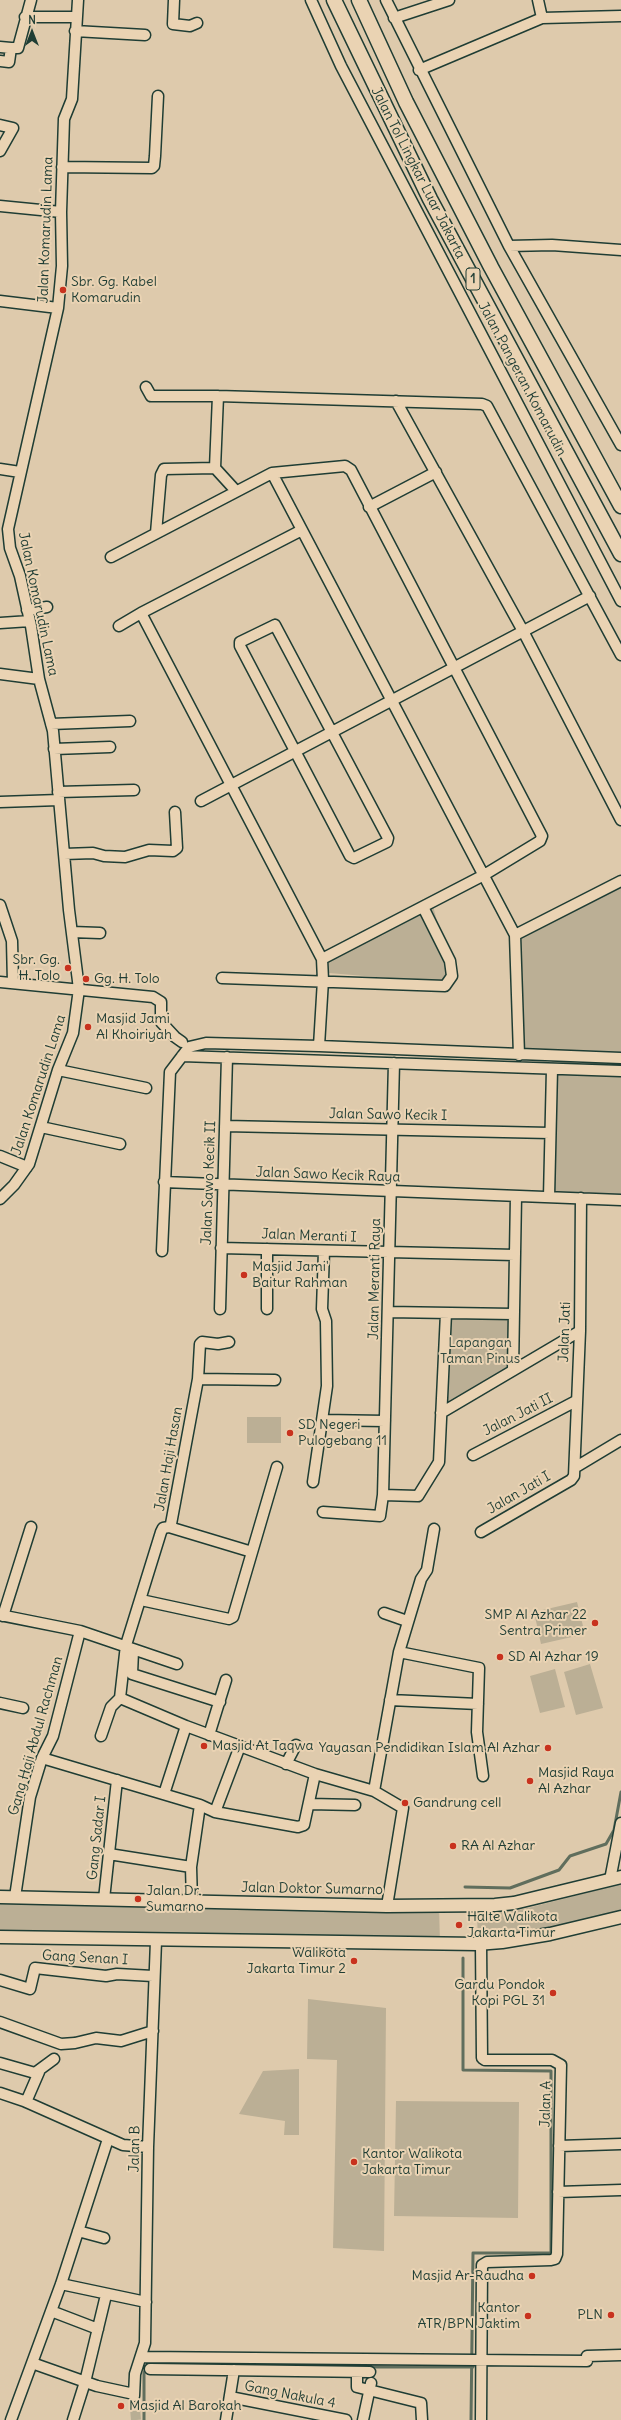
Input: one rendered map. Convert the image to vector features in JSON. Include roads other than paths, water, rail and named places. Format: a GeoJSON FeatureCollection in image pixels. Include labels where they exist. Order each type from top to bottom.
{"type":"FeatureCollection","features":[{"type":"Feature","properties":{"kind":"highway","name":"Jalan Tol Lingkar Luar Jakarta"},"geometry":{"type":"LineString","coordinates":[[334,0],[430,199],[621,554]]}},
{"type":"Feature","properties":{"kind":"highway","name":"Jalan Tol Lingkar Luar Jakarta"},"geometry":{"type":"LineString","coordinates":[[359,0],[406,102],[484,254],[621,506]]}},
{"type":"Feature","properties":{"kind":"main road","name":"Jalan Doktor Sumarno"},"geometry":{"type":"LineString","coordinates":[[0,1897],[387,1906],[496,1906],[616,1878]]}},
{"type":"Feature","properties":{"kind":"main road"},"geometry":{"type":"LineString","coordinates":[[0,1938],[481,1944],[550,1934],[621,1917]]}},
{"type":"Feature","properties":{"kind":"street"},"geometry":{"type":"LineString","coordinates":[[0,47],[18,48],[25,17],[31,0]]}},
{"type":"Feature","properties":{"kind":"street","name":"Jalan Komarudin Lama"},"geometry":{"type":"LineString","coordinates":[[0,1199],[27,1167],[58,1070],[75,1024],[79,989],[51,724],[39,679],[30,621],[20,576],[5,548],[8,524],[58,308],[62,266],[61,212],[64,119],[72,99],[78,0]]}},
{"type":"Feature","properties":{"kind":"street"},"geometry":{"type":"LineString","coordinates":[[174,0],[173,24],[190,26],[198,23]]}},
{"type":"Feature","properties":{"kind":"street","name":"Jalan Pangeran Komarudin"},"geometry":{"type":"LineString","coordinates":[[311,0],[341,66],[621,601]]}},
{"type":"Feature","properties":{"kind":"street"},"geometry":{"type":"LineString","coordinates":[[386,0],[419,70],[509,246],[621,445]]}},
{"type":"Feature","properties":{"kind":"street"},"geometry":{"type":"LineString","coordinates":[[394,18],[449,0]]}},
{"type":"Feature","properties":{"kind":"street"},"geometry":{"type":"LineString","coordinates":[[538,0],[542,18]]}},
{"type":"Feature","properties":{"kind":"street"},"geometry":{"type":"LineString","coordinates":[[419,70],[542,18],[621,16]]}},
{"type":"Feature","properties":{"kind":"street"},"geometry":{"type":"LineString","coordinates":[[25,17],[76,17]]}},
{"type":"Feature","properties":{"kind":"street"},"geometry":{"type":"LineString","coordinates":[[75,31],[145,35]]}},
{"type":"Feature","properties":{"kind":"street"},"geometry":{"type":"LineString","coordinates":[[0,61],[9,62],[11,48]]}},
{"type":"Feature","properties":{"kind":"street"},"geometry":{"type":"LineString","coordinates":[[62,167],[152,168],[154,166],[155,156],[158,96]]}},
{"type":"Feature","properties":{"kind":"street"},"geometry":{"type":"LineString","coordinates":[[0,125],[13,128],[0,152]]}},
{"type":"Feature","properties":{"kind":"street"},"geometry":{"type":"LineString","coordinates":[[0,206],[61,212]]}},
{"type":"Feature","properties":{"kind":"street"},"geometry":{"type":"LineString","coordinates":[[509,246],[552,245],[621,250]]}},
{"type":"Feature","properties":{"kind":"street"},"geometry":{"type":"LineString","coordinates":[[0,301],[58,308]]}},
{"type":"Feature","properties":{"kind":"street"},"geometry":{"type":"LineString","coordinates":[[146,387],[151,396],[218,396],[396,401],[482,404],[487,406],[621,655]]}},
{"type":"Feature","properties":{"kind":"street"},"geometry":{"type":"LineString","coordinates":[[218,396],[215,468],[236,491]]}},
{"type":"Feature","properties":{"kind":"street"},"geometry":{"type":"LineString","coordinates":[[396,401],[523,631],[621,820]]}},
{"type":"Feature","properties":{"kind":"street"},"geometry":{"type":"LineString","coordinates":[[111,557],[272,473],[345,466],[352,470],[369,507],[455,667],[542,836],[540,841],[484,875],[322,959]]}},
{"type":"Feature","properties":{"kind":"street"},"geometry":{"type":"LineString","coordinates":[[156,533],[161,475],[164,469],[215,468]]}},
{"type":"Feature","properties":{"kind":"street"},"geometry":{"type":"LineString","coordinates":[[0,469],[20,472]]}},
{"type":"Feature","properties":{"kind":"street"},"geometry":{"type":"LineString","coordinates":[[369,507],[436,472]]}},
{"type":"Feature","properties":{"kind":"street"},"geometry":{"type":"LineString","coordinates":[[272,473],[515,935],[519,1055]]}},
{"type":"Feature","properties":{"kind":"street"},"geometry":{"type":"LineString","coordinates":[[119,626],[141,613],[302,530]]}},
{"type":"Feature","properties":{"kind":"street"},"geometry":{"type":"LineString","coordinates":[[201,801],[590,596]]}},
{"type":"Feature","properties":{"kind":"street"},"geometry":{"type":"LineString","coordinates":[[27,610],[47,607]]}},
{"type":"Feature","properties":{"kind":"street"},"geometry":{"type":"LineString","coordinates":[[141,613],[322,959],[323,980],[320,1046]]}},
{"type":"Feature","properties":{"kind":"street"},"geometry":{"type":"LineString","coordinates":[[0,623],[30,621]]}},
{"type":"Feature","properties":{"kind":"street"},"geometry":{"type":"LineString","coordinates":[[277,625],[332,732],[388,838],[387,842],[351,858],[240,646],[240,642],[277,625]]}},
{"type":"Feature","properties":{"kind":"street"},"geometry":{"type":"LineString","coordinates":[[0,674],[39,679]]}},
{"type":"Feature","properties":{"kind":"street"},"geometry":{"type":"LineString","coordinates":[[51,724],[130,721]]}},
{"type":"Feature","properties":{"kind":"street"},"geometry":{"type":"LineString","coordinates":[[54,748],[110,747]]}},
{"type":"Feature","properties":{"kind":"street"},"geometry":{"type":"LineString","coordinates":[[0,802],[134,790]]}},
{"type":"Feature","properties":{"kind":"street"},"geometry":{"type":"LineString","coordinates":[[64,854],[93,853],[104,856],[125,857],[149,850],[173,851],[177,848],[175,812]]}},
{"type":"Feature","properties":{"kind":"street"},"geometry":{"type":"LineString","coordinates":[[515,935],[621,881]]}},
{"type":"Feature","properties":{"kind":"street"},"geometry":{"type":"LineString","coordinates":[[0,905],[12,940],[13,983]]}},
{"type":"Feature","properties":{"kind":"street"},"geometry":{"type":"LineString","coordinates":[[222,978],[447,985],[452,976],[450,961],[423,907]]}},
{"type":"Feature","properties":{"kind":"street"},"geometry":{"type":"LineString","coordinates":[[72,932],[100,933]]}},
{"type":"Feature","properties":{"kind":"street"},"geometry":{"type":"LineString","coordinates":[[0,982],[134,994],[159,1000],[161,1004],[161,1022],[174,1037],[182,1042]]}},
{"type":"Feature","properties":{"kind":"street"},"geometry":{"type":"LineString","coordinates":[[162,1251],[170,1072],[189,1047],[199,1044],[320,1046],[451,1053],[621,1058]]}},
{"type":"Feature","properties":{"kind":"street"},"geometry":{"type":"LineString","coordinates":[[351,1048],[351,1062]]}},
{"type":"Feature","properties":{"kind":"street"},"geometry":{"type":"LineString","coordinates":[[450,1065],[451,1053]]}},
{"type":"Feature","properties":{"kind":"street"},"geometry":{"type":"LineString","coordinates":[[182,1056],[621,1071]]}},
{"type":"Feature","properties":{"kind":"street","name":"Jalan Sawo Kecik II"},"geometry":{"type":"LineString","coordinates":[[220,1310],[226,1057]]}},
{"type":"Feature","properties":{"kind":"street","name":"Jalan Meranti Raya"},"geometry":{"type":"LineString","coordinates":[[323,1512],[380,1516],[383,1495],[394,1063]]}},
{"type":"Feature","properties":{"kind":"street"},"geometry":{"type":"LineString","coordinates":[[549,1197],[552,1069]]}},
{"type":"Feature","properties":{"kind":"street"},"geometry":{"type":"LineString","coordinates":[[58,1070],[146,1088]]}},
{"type":"Feature","properties":{"kind":"street","name":"Jalan Sawo Kecik I"},"geometry":{"type":"LineString","coordinates":[[225,1126],[550,1133]]}},
{"type":"Feature","properties":{"kind":"street"},"geometry":{"type":"LineString","coordinates":[[41,1127],[120,1144]]}},
{"type":"Feature","properties":{"kind":"street"},"geometry":{"type":"LineString","coordinates":[[0,1156],[27,1167]]}},
{"type":"Feature","properties":{"kind":"street","name":"Jalan Sawo Kecik Raya"},"geometry":{"type":"LineString","coordinates":[[164,1182],[621,1200]]}},
{"type":"Feature","properties":{"kind":"street"},"geometry":{"type":"LineString","coordinates":[[513,1369],[516,1196]]}},
{"type":"Feature","properties":{"kind":"street","name":"Jalan Jati"},"geometry":{"type":"LineString","coordinates":[[571,1480],[576,1467],[576,1401],[580,1331],[581,1198]]}},
{"type":"Feature","properties":{"kind":"street","name":"Jalan Meranti I"},"geometry":{"type":"LineString","coordinates":[[221,1248],[268,1248],[389,1254],[515,1256]]}},
{"type":"Feature","properties":{"kind":"street"},"geometry":{"type":"LineString","coordinates":[[267,1309],[268,1248]]}},
{"type":"Feature","properties":{"kind":"street"},"geometry":{"type":"LineString","coordinates":[[313,1482],[327,1386],[326,1321],[322,1310],[324,1251]]}},
{"type":"Feature","properties":{"kind":"street"},"geometry":{"type":"LineString","coordinates":[[388,1312],[513,1314]]}},
{"type":"Feature","properties":{"kind":"street"},"geometry":{"type":"LineString","coordinates":[[383,1495],[418,1496],[439,1462],[446,1313]]}},
{"type":"Feature","properties":{"kind":"street"},"geometry":{"type":"LineString","coordinates":[[441,1413],[513,1369],[580,1331]]}},
{"type":"Feature","properties":{"kind":"street","name":"Jalan Haji Hasan"},"geometry":{"type":"LineString","coordinates":[[130,1648],[141,1600],[161,1532],[163,1528],[169,1527],[198,1379],[202,1342],[228,1342]]}},
{"type":"Feature","properties":{"kind":"street"},"geometry":{"type":"LineString","coordinates":[[198,1379],[275,1380]]}},
{"type":"Feature","properties":{"kind":"street","name":"Jalan Jati II"},"geometry":{"type":"LineString","coordinates":[[472,1455],[576,1401]]}},
{"type":"Feature","properties":{"kind":"street"},"geometry":{"type":"LineString","coordinates":[[323,1420],[385,1421]]}},
{"type":"Feature","properties":{"kind":"street"},"geometry":{"type":"LineString","coordinates":[[576,1467],[621,1440]]}},
{"type":"Feature","properties":{"kind":"street"},"geometry":{"type":"LineString","coordinates":[[141,1600],[230,1619],[233,1617],[277,1467]]}},
{"type":"Feature","properties":{"kind":"street","name":"Jalan Jati I"},"geometry":{"type":"LineString","coordinates":[[481,1532],[571,1480]]}},
{"type":"Feature","properties":{"kind":"street"},"geometry":{"type":"LineString","coordinates":[[31,1527],[2,1615],[80,1631],[177,1664]]}},
{"type":"Feature","properties":{"kind":"street"},"geometry":{"type":"LineString","coordinates":[[169,1527],[252,1552]]}},
{"type":"Feature","properties":{"kind":"street"},"geometry":{"type":"LineString","coordinates":[[374,1790],[399,1652],[407,1621],[421,1579],[427,1570],[434,1529]]}},
{"type":"Feature","properties":{"kind":"street"},"geometry":{"type":"LineString","coordinates":[[384,1613],[407,1621]]}},
{"type":"Feature","properties":{"kind":"street","name":"Gang Haji Abdul Rachman"},"geometry":{"type":"LineString","coordinates":[[15,1897],[27,1815],[42,1758],[53,1736],[80,1631]]}},
{"type":"Feature","properties":{"kind":"street"},"geometry":{"type":"LineString","coordinates":[[101,1736],[111,1707],[120,1698],[130,1648]]}},
{"type":"Feature","properties":{"kind":"street"},"geometry":{"type":"LineString","coordinates":[[130,1648],[132,1674],[220,1702]]}},
{"type":"Feature","properties":{"kind":"street"},"geometry":{"type":"LineString","coordinates":[[399,1652],[478,1667],[478,1732],[483,1776]]}},
{"type":"Feature","properties":{"kind":"street"},"geometry":{"type":"LineString","coordinates":[[209,1735],[226,1680]]}},
{"type":"Feature","properties":{"kind":"street"},"geometry":{"type":"LineString","coordinates":[[120,1698],[186,1726],[286,1764],[315,1774],[374,1790],[402,1808],[387,1906]]}},
{"type":"Feature","properties":{"kind":"street"},"geometry":{"type":"LineString","coordinates":[[390,1700],[478,1704]]}},
{"type":"Feature","properties":{"kind":"street"},"geometry":{"type":"LineString","coordinates":[[0,1703],[23,1708]]}},
{"type":"Feature","properties":{"kind":"street"},"geometry":{"type":"LineString","coordinates":[[164,1794],[186,1726]]}},
{"type":"Feature","properties":{"kind":"street"},"geometry":{"type":"LineString","coordinates":[[286,1764],[296,1745]]}},
{"type":"Feature","properties":{"kind":"street"},"geometry":{"type":"LineString","coordinates":[[215,1812],[240,1746]]}},
{"type":"Feature","properties":{"kind":"street"},"geometry":{"type":"LineString","coordinates":[[42,1758],[200,1805],[215,1812],[298,1827],[304,1825],[310,1804],[315,1774]]}},
{"type":"Feature","properties":{"kind":"street","name":"Gang Sadar I"},"geometry":{"type":"LineString","coordinates":[[104,1899],[117,1780]]}},
{"type":"Feature","properties":{"kind":"street"},"geometry":{"type":"LineString","coordinates":[[310,1804],[355,1805]]}},
{"type":"Feature","properties":{"kind":"street"},"geometry":{"type":"LineString","coordinates":[[192,1902],[191,1867],[200,1805]]}},
{"type":"Feature","properties":{"kind":"street"},"geometry":{"type":"LineString","coordinates":[[616,1878],[621,1823]]}},
{"type":"Feature","properties":{"kind":"street"},"geometry":{"type":"LineString","coordinates":[[110,1854],[191,1867]]}},
{"type":"Feature","properties":{"kind":"street","name":"Jalan B"},"geometry":{"type":"LineString","coordinates":[[84,2382],[134,2395],[135,2374],[142,2357],[145,2343],[148,2147],[153,2031],[153,1976],[156,1941]]}},
{"type":"Feature","properties":{"kind":"street","name":"Jalan A"},"geometry":{"type":"LineString","coordinates":[[480,2360],[481,2270],[483,2263],[555,2259],[557,2254],[561,2065],[552,2060],[485,2060],[482,2058],[481,1944]]}},
{"type":"Feature","properties":{"kind":"street","name":"Gang Senan I"},"geometry":{"type":"LineString","coordinates":[[0,1980],[30,1989],[36,1968],[106,1976],[117,1974],[153,1976]]}},
{"type":"Feature","properties":{"kind":"street"},"geometry":{"type":"LineString","coordinates":[[0,2022],[61,2044],[75,2044],[96,2038],[120,2042],[153,2031]]}},
{"type":"Feature","properties":{"kind":"street"},"geometry":{"type":"LineString","coordinates":[[26,2102],[39,2072],[54,2060]]}},
{"type":"Feature","properties":{"kind":"street"},"geometry":{"type":"LineString","coordinates":[[0,2063],[31,2072],[39,2072]]}},
{"type":"Feature","properties":{"kind":"street"},"geometry":{"type":"LineString","coordinates":[[0,2093],[26,2102],[108,2139],[131,2146],[148,2147]]}},
{"type":"Feature","properties":{"kind":"street"},"geometry":{"type":"LineString","coordinates":[[11,2420],[34,2364],[108,2139]]}},
{"type":"Feature","properties":{"kind":"street"},"geometry":{"type":"LineString","coordinates":[[559,2146],[621,2144]]}},
{"type":"Feature","properties":{"kind":"street"},"geometry":{"type":"LineString","coordinates":[[558,2192],[621,2190]]}},
{"type":"Feature","properties":{"kind":"street"},"geometry":{"type":"LineString","coordinates":[[78,2231],[104,2238]]}},
{"type":"Feature","properties":{"kind":"street"},"geometry":{"type":"LineString","coordinates":[[61,2284],[106,2295],[146,2302]]}},
{"type":"Feature","properties":{"kind":"street"},"geometry":{"type":"LineString","coordinates":[[73,2420],[106,2295]]}},
{"type":"Feature","properties":{"kind":"street"},"geometry":{"type":"LineString","coordinates":[[51,2311],[98,2328]]}},
{"type":"Feature","properties":{"kind":"street"},"geometry":{"type":"LineString","coordinates":[[150,2369],[234,2370],[255,2365],[465,2360],[587,2361],[587,2356],[621,2355]]}},
{"type":"Feature","properties":{"kind":"street"},"geometry":{"type":"LineString","coordinates":[[142,2357],[370,2372]]}},
{"type":"Feature","properties":{"kind":"street"},"geometry":{"type":"LineString","coordinates":[[480,2360],[481,2420]]}},
{"type":"Feature","properties":{"kind":"street"},"geometry":{"type":"LineString","coordinates":[[34,2364],[84,2382]]}},
{"type":"Feature","properties":{"kind":"street"},"geometry":{"type":"LineString","coordinates":[[226,2420],[234,2370]]}},
{"type":"Feature","properties":{"kind":"street"},"geometry":{"type":"LineString","coordinates":[[357,2372],[356,2386],[371,2387],[421,2403],[422,2420]]}},
{"type":"Feature","properties":{"kind":"street"},"geometry":{"type":"LineString","coordinates":[[363,2420],[371,2387]]}},
{"type":"Feature","properties":{"kind":"street","name":"Gang Nakula 4"},"geometry":{"type":"LineString","coordinates":[[230,2397],[346,2420]]}},
{"type":"Feature","properties":{"kind":"waterway"},"geometry":{"type":"LineString","coordinates":[[465,1887],[510,1888],[559,1870],[570,1856],[606,1844],[614,1830],[621,1792]]}},
{"type":"Feature","properties":{"kind":"waterway"},"geometry":{"type":"LineString","coordinates":[[463,1958],[463,2070],[551,2071],[551,2253],[473,2253],[471,2420]]}},
{"type":"Feature","properties":{"kind":"waterway"},"geometry":{"type":"LineString","coordinates":[[367,2367],[473,2367]]}},
{"type":"Feature","properties":{"kind":"waterway"},"geometry":{"type":"LineString","coordinates":[[144,2420],[144,2373],[146,2368]]}},
{"type":"Feature","properties":{"kind":"tunnel"},"geometry":{"type":"LineString","coordinates":[[134,2396],[136,2420]]}},
{"type":"Feature","properties":{"kind":"place","name":"Sbr. Gg. Kabel Komarudin"},"geometry":{"type":"Point","coordinates":[63,290]}},
{"type":"Feature","properties":{"kind":"place","name":"Sbr. Gg. H. Tolo"},"geometry":{"type":"Point","coordinates":[68,968]}},
{"type":"Feature","properties":{"kind":"place","name":"Gg. H. Tolo"},"geometry":{"type":"Point","coordinates":[86,979]}},
{"type":"Feature","properties":{"kind":"place","name":"Masjid Jami Al Khoiriyah"},"geometry":{"type":"Point","coordinates":[88,1027]}},
{"type":"Feature","properties":{"kind":"place","name":"Masjid Jami' Baitur Rahman"},"geometry":{"type":"Point","coordinates":[244,1275]}},
{"type":"Feature","properties":{"kind":"place","name":"SD Negeri Pulogebang 11"},"geometry":{"type":"Point","coordinates":[290,1433]}},
{"type":"Feature","properties":{"kind":"place","name":"SMP Al Azhar 22 Sentra Primer"},"geometry":{"type":"Point","coordinates":[595,1623]}},
{"type":"Feature","properties":{"kind":"place","name":"SD Al Azhar 19"},"geometry":{"type":"Point","coordinates":[500,1657]}},
{"type":"Feature","properties":{"kind":"place","name":"Masjid At Taqwa"},"geometry":{"type":"Point","coordinates":[204,1746]}},
{"type":"Feature","properties":{"kind":"place","name":"Yayasan Pendidikan Islam Al Azhar"},"geometry":{"type":"Point","coordinates":[548,1748]}},
{"type":"Feature","properties":{"kind":"place","name":"Masjid Raya Al Azhar"},"geometry":{"type":"Point","coordinates":[530,1781]}},
{"type":"Feature","properties":{"kind":"place","name":"Gandrung cell"},"geometry":{"type":"Point","coordinates":[405,1803]}},
{"type":"Feature","properties":{"kind":"place","name":"RA Al Azhar"},"geometry":{"type":"Point","coordinates":[453,1846]}},
{"type":"Feature","properties":{"kind":"place","name":"Jalan Dr. Sumarno"},"geometry":{"type":"Point","coordinates":[138,1899]}},
{"type":"Feature","properties":{"kind":"place","name":"Halte Walikota Jakarta Timur"},"geometry":{"type":"Point","coordinates":[459,1925]}},
{"type":"Feature","properties":{"kind":"place","name":"Walikota Jakarta Timur 2"},"geometry":{"type":"Point","coordinates":[354,1961]}},
{"type":"Feature","properties":{"kind":"place","name":"Gardu Pondok Kopi PGL 31"},"geometry":{"type":"Point","coordinates":[553,1993]}},
{"type":"Feature","properties":{"kind":"place","name":"Kantor Walikota Jakarta Timur"},"geometry":{"type":"Point","coordinates":[354,2162]}},
{"type":"Feature","properties":{"kind":"place","name":"Masjid Ar-Raudha"},"geometry":{"type":"Point","coordinates":[532,2276]}},
{"type":"Feature","properties":{"kind":"place","name":"PLN"},"geometry":{"type":"Point","coordinates":[611,2315]}},
{"type":"Feature","properties":{"kind":"place","name":"Kantor ATR/BPN Jaktim"},"geometry":{"type":"Point","coordinates":[528,2316]}},
{"type":"Feature","properties":{"kind":"place","name":"Masjid Al Barokah"},"geometry":{"type":"Point","coordinates":[121,2406]}},
{"type":"Feature","properties":{"kind":"park label","name":"Lapangan Taman Pinus"},"geometry":{"type":"Point","coordinates":[480,1352]}}]}
